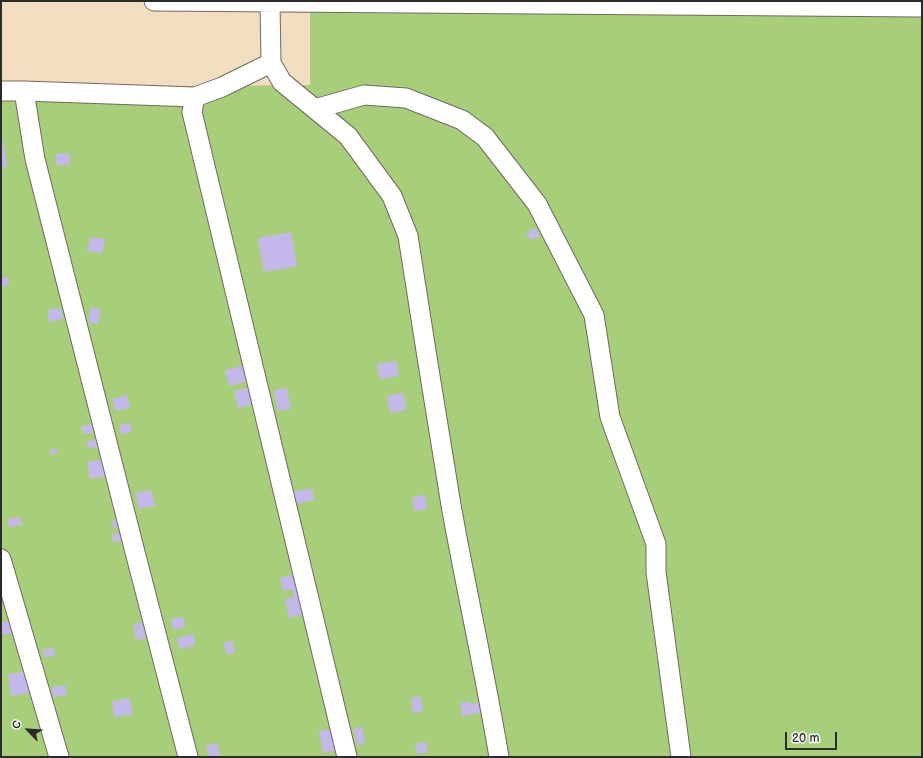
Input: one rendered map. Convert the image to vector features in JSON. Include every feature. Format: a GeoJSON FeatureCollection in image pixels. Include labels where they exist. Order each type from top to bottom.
{"type":"FeatureCollection","features":[{"type":"Feature","properties":{"kind":"street"},"geometry":{"type":"LineString","coordinates":[[154,1],[922,7]]}},
{"type":"Feature","properties":{"kind":"street"},"geometry":{"type":"LineString","coordinates":[[270,2],[271,63],[282,82],[348,136],[392,196],[408,236],[451,505],[490,700],[499,757]]}},
{"type":"Feature","properties":{"kind":"street"},"geometry":{"type":"LineString","coordinates":[[1,91],[195,97],[222,87],[271,63]]}},
{"type":"Feature","properties":{"kind":"street"},"geometry":{"type":"LineString","coordinates":[[24,91],[35,159],[188,757]]}},
{"type":"Feature","properties":{"kind":"street"},"geometry":{"type":"LineString","coordinates":[[315,109],[364,95],[406,98],[462,120],[485,137],[537,204],[594,315],[610,417],[656,544],[656,572],[681,757]]}},
{"type":"Feature","properties":{"kind":"street"},"geometry":{"type":"LineString","coordinates":[[195,97],[192,112],[347,757]]}},
{"type":"Feature","properties":{"kind":"street"},"geometry":{"type":"LineString","coordinates":[[1,559],[59,757]]}},
{"type":"Feature","properties":{"kind":"green space"},"geometry":{"type":"Polygon","coordinates":[[[310,2],[922,7],[922,757],[1,757],[1,84],[112,87],[310,85],[310,2]]]}},
{"type":"Feature","properties":{"kind":"building"},"geometry":{"type":"Polygon","coordinates":[[[1,140],[3,140],[7,166],[1,168],[1,140]]]}},
{"type":"Feature","properties":{"kind":"building"},"geometry":{"type":"Polygon","coordinates":[[[56,153],[70,154],[69,165],[56,165],[56,153]]]}},
{"type":"Feature","properties":{"kind":"building"},"geometry":{"type":"Polygon","coordinates":[[[536,228],[540,236],[530,240],[526,232],[536,228]]]}},
{"type":"Feature","properties":{"kind":"building"},"geometry":{"type":"Polygon","coordinates":[[[291,232],[297,266],[264,272],[258,238],[291,232]]]}},
{"type":"Feature","properties":{"kind":"building"},"geometry":{"type":"Polygon","coordinates":[[[90,237],[105,239],[102,253],[87,251],[90,237]]]}},
{"type":"Feature","properties":{"kind":"building"},"geometry":{"type":"Polygon","coordinates":[[[8,277],[9,285],[1,286],[1,278],[8,277]]]}},
{"type":"Feature","properties":{"kind":"building"},"geometry":{"type":"Polygon","coordinates":[[[91,307],[101,310],[98,324],[88,322],[91,307]]]}},
{"type":"Feature","properties":{"kind":"building"},"geometry":{"type":"Polygon","coordinates":[[[61,308],[63,319],[49,322],[47,310],[61,308]]]}},
{"type":"Feature","properties":{"kind":"building"},"geometry":{"type":"Polygon","coordinates":[[[396,361],[399,376],[380,379],[377,364],[396,361]]]}},
{"type":"Feature","properties":{"kind":"building"},"geometry":{"type":"Polygon","coordinates":[[[242,366],[246,382],[229,386],[225,370],[242,366]]]}},
{"type":"Feature","properties":{"kind":"building"},"geometry":{"type":"Polygon","coordinates":[[[248,388],[252,404],[238,408],[234,391],[248,388]]]}},
{"type":"Feature","properties":{"kind":"building"},"geometry":{"type":"Polygon","coordinates":[[[287,388],[291,409],[278,411],[274,390],[287,388]]]}},
{"type":"Feature","properties":{"kind":"building"},"geometry":{"type":"Polygon","coordinates":[[[403,393],[406,410],[390,413],[387,396],[403,393]]]}},
{"type":"Feature","properties":{"kind":"building"},"geometry":{"type":"Polygon","coordinates":[[[127,395],[130,408],[115,411],[112,399],[127,395]]]}},
{"type":"Feature","properties":{"kind":"building"},"geometry":{"type":"Polygon","coordinates":[[[130,423],[132,432],[121,434],[119,425],[130,423]]]}},
{"type":"Feature","properties":{"kind":"building"},"geometry":{"type":"Polygon","coordinates":[[[92,424],[93,433],[83,434],[81,426],[92,424]]]}},
{"type":"Feature","properties":{"kind":"building"},"geometry":{"type":"Polygon","coordinates":[[[96,440],[97,447],[88,449],[87,441],[96,440]]]}},
{"type":"Feature","properties":{"kind":"building"},"geometry":{"type":"Polygon","coordinates":[[[56,448],[57,454],[51,455],[50,450],[56,448]]]}},
{"type":"Feature","properties":{"kind":"building"},"geometry":{"type":"Polygon","coordinates":[[[105,459],[108,476],[90,479],[87,462],[105,459]]]}},
{"type":"Feature","properties":{"kind":"building"},"geometry":{"type":"Polygon","coordinates":[[[312,488],[314,500],[296,504],[294,492],[312,488]]]}},
{"type":"Feature","properties":{"kind":"building"},"geometry":{"type":"Polygon","coordinates":[[[151,490],[155,506],[139,509],[135,493],[151,490]]]}},
{"type":"Feature","properties":{"kind":"building"},"geometry":{"type":"Polygon","coordinates":[[[425,495],[427,509],[414,511],[412,497],[425,495]]]}},
{"type":"Feature","properties":{"kind":"building"},"geometry":{"type":"Polygon","coordinates":[[[20,517],[22,525],[9,527],[8,519],[20,517]]]}},
{"type":"Feature","properties":{"kind":"building"},"geometry":{"type":"Polygon","coordinates":[[[120,519],[122,526],[113,528],[111,521],[120,519]]]}},
{"type":"Feature","properties":{"kind":"building"},"geometry":{"type":"Polygon","coordinates":[[[121,532],[122,541],[113,542],[112,534],[121,532]]]}},
{"type":"Feature","properties":{"kind":"building"},"geometry":{"type":"Polygon","coordinates":[[[298,573],[307,614],[289,618],[285,599],[294,597],[292,589],[283,591],[280,578],[298,573]]]}},
{"type":"Feature","properties":{"kind":"building"},"geometry":{"type":"Polygon","coordinates":[[[183,617],[185,627],[173,630],[171,619],[183,617]]]}},
{"type":"Feature","properties":{"kind":"building"},"geometry":{"type":"Polygon","coordinates":[[[11,621],[13,633],[1,635],[1,622],[11,621]]]}},
{"type":"Feature","properties":{"kind":"building"},"geometry":{"type":"Polygon","coordinates":[[[146,622],[149,638],[136,640],[133,624],[146,622]]]}},
{"type":"Feature","properties":{"kind":"building"},"geometry":{"type":"Polygon","coordinates":[[[193,634],[196,645],[179,649],[177,638],[193,634]]]}},
{"type":"Feature","properties":{"kind":"building"},"geometry":{"type":"Polygon","coordinates":[[[232,641],[235,653],[226,654],[224,642],[232,641]]]}},
{"type":"Feature","properties":{"kind":"building"},"geometry":{"type":"Polygon","coordinates":[[[53,648],[55,656],[44,657],[43,649],[53,648]]]}},
{"type":"Feature","properties":{"kind":"building"},"geometry":{"type":"Polygon","coordinates":[[[29,671],[32,692],[11,696],[8,674],[29,671]]]}},
{"type":"Feature","properties":{"kind":"building"},"geometry":{"type":"Polygon","coordinates":[[[65,685],[67,695],[53,697],[52,687],[65,685]]]}},
{"type":"Feature","properties":{"kind":"building"},"geometry":{"type":"Polygon","coordinates":[[[420,696],[423,711],[413,713],[411,698],[420,696]]]}},
{"type":"Feature","properties":{"kind":"building"},"geometry":{"type":"Polygon","coordinates":[[[130,698],[133,714],[114,717],[112,701],[130,698]]]}},
{"type":"Feature","properties":{"kind":"building"},"geometry":{"type":"Polygon","coordinates":[[[470,701],[470,704],[482,702],[483,712],[462,716],[460,703],[470,701]]]}},
{"type":"Feature","properties":{"kind":"building"},"geometry":{"type":"Polygon","coordinates":[[[362,727],[365,744],[357,745],[354,728],[362,727]]]}},
{"type":"Feature","properties":{"kind":"building"},"geometry":{"type":"Polygon","coordinates":[[[335,729],[339,750],[323,753],[319,731],[335,729]]]}},
{"type":"Feature","properties":{"kind":"building"},"geometry":{"type":"Polygon","coordinates":[[[426,742],[428,752],[417,754],[415,744],[426,742]]]}},
{"type":"Feature","properties":{"kind":"building"},"geometry":{"type":"Polygon","coordinates":[[[217,743],[220,756],[209,757],[206,745],[217,743]]]}}]}
